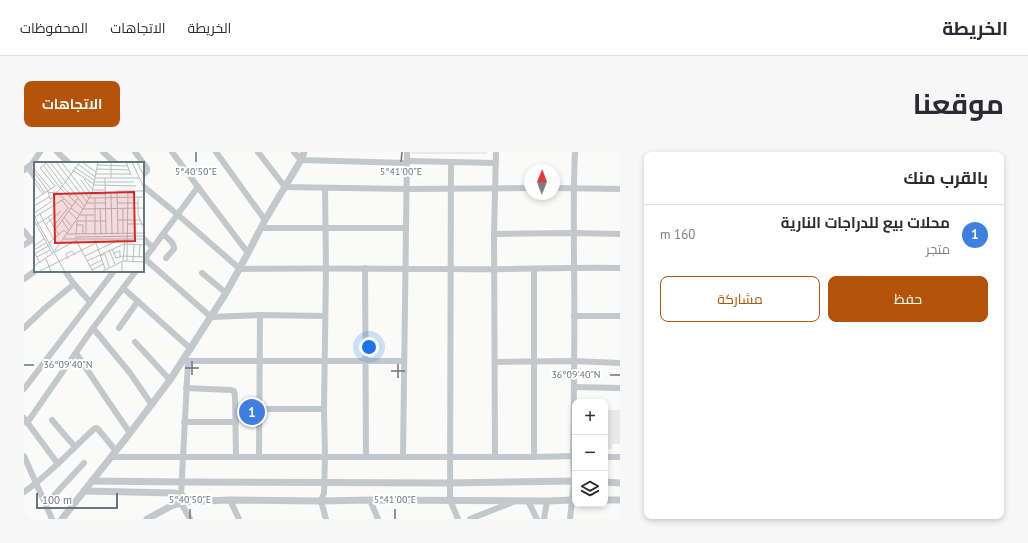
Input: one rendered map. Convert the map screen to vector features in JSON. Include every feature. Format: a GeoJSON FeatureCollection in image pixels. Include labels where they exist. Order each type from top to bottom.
{"type":"FeatureCollection","features":[{"type":"Feature","properties":{"kind":"street"},"geometry":{"type":"LineString","coordinates":[[34,176],[26,168],[32,164],[40,152]]}},
{"type":"Feature","properties":{"kind":"street"},"geometry":{"type":"LineString","coordinates":[[57,152],[68,162]]}},
{"type":"Feature","properties":{"kind":"street"},"geometry":{"type":"LineString","coordinates":[[102,152],[114,162]]}},
{"type":"Feature","properties":{"kind":"street"},"geometry":{"type":"LineString","coordinates":[[135,152],[142,162]]}},
{"type":"Feature","properties":{"kind":"street"},"geometry":{"type":"LineString","coordinates":[[172,152],[248,253]]}},
{"type":"Feature","properties":{"kind":"street"},"geometry":{"type":"LineString","coordinates":[[216,152],[265,220]]}},
{"type":"Feature","properties":{"kind":"street"},"geometry":{"type":"LineString","coordinates":[[258,152],[285,187]]}},
{"type":"Feature","properties":{"kind":"street"},"geometry":{"type":"LineString","coordinates":[[294,152],[301,160],[496,163]]}},
{"type":"Feature","properties":{"kind":"street"},"geometry":{"type":"LineString","coordinates":[[62,519],[185,361],[240,269],[265,220],[301,160],[304,152]]}},
{"type":"Feature","properties":{"kind":"street"},"geometry":{"type":"LineString","coordinates":[[403,457],[407,152]]}},
{"type":"Feature","properties":{"kind":"street"},"geometry":{"type":"LineString","coordinates":[[495,457],[494,234],[496,152]]}},
{"type":"Feature","properties":{"kind":"street"},"geometry":{"type":"LineString","coordinates":[[574,435],[573,188],[575,152]]}},
{"type":"Feature","properties":{"kind":"street"},"geometry":{"type":"LineString","coordinates":[[451,162],[450,500],[458,519]]}},
{"type":"Feature","properties":{"kind":"street"},"geometry":{"type":"LineString","coordinates":[[144,164],[147,171],[144,174]]}},
{"type":"Feature","properties":{"kind":"street"},"geometry":{"type":"LineString","coordinates":[[144,187],[240,269],[620,268]]}},
{"type":"Feature","properties":{"kind":"street"},"geometry":{"type":"LineString","coordinates":[[285,187],[406,189],[524,188]]}},
{"type":"Feature","properties":{"kind":"street"},"geometry":{"type":"LineString","coordinates":[[198,188],[177,214],[144,260],[211,317],[260,315],[325,316]]}},
{"type":"Feature","properties":{"kind":"street"},"geometry":{"type":"LineString","coordinates":[[325,188],[325,457],[324,493],[321,501],[326,519]]}},
{"type":"Feature","properties":{"kind":"street"},"geometry":{"type":"LineString","coordinates":[[560,188],[620,189]]}},
{"type":"Feature","properties":{"kind":"street"},"geometry":{"type":"LineString","coordinates":[[261,228],[406,228]]}},
{"type":"Feature","properties":{"kind":"street"},"geometry":{"type":"LineString","coordinates":[[24,231],[33,239],[24,245]]}},
{"type":"Feature","properties":{"kind":"street"},"geometry":{"type":"LineString","coordinates":[[163,234],[175,248],[166,258]]}},
{"type":"Feature","properties":{"kind":"street"},"geometry":{"type":"LineString","coordinates":[[494,234],[620,234]]}},
{"type":"Feature","properties":{"kind":"street"},"geometry":{"type":"LineString","coordinates":[[144,239],[153,248]]}},
{"type":"Feature","properties":{"kind":"street"},"geometry":{"type":"LineString","coordinates":[[365,268],[366,457]]}},
{"type":"Feature","properties":{"kind":"street"},"geometry":{"type":"LineString","coordinates":[[534,269],[534,457]]}},
{"type":"Feature","properties":{"kind":"street"},"geometry":{"type":"LineString","coordinates":[[24,279],[34,272]]}},
{"type":"Feature","properties":{"kind":"street"},"geometry":{"type":"LineString","coordinates":[[66,272],[90,302]]}},
{"type":"Feature","properties":{"kind":"street"},"geometry":{"type":"LineString","coordinates":[[24,389],[113,272]]}},
{"type":"Feature","properties":{"kind":"street"},"geometry":{"type":"LineString","coordinates":[[58,464],[26,421],[135,272]]}},
{"type":"Feature","properties":{"kind":"street"},"geometry":{"type":"LineString","coordinates":[[202,273],[226,293]]}},
{"type":"Feature","properties":{"kind":"street"},"geometry":{"type":"LineString","coordinates":[[25,326],[74,284]]}},
{"type":"Feature","properties":{"kind":"street"},"geometry":{"type":"LineString","coordinates":[[123,288],[191,349]]}},
{"type":"Feature","properties":{"kind":"street"},"geometry":{"type":"LineString","coordinates":[[119,328],[138,301]]}},
{"type":"Feature","properties":{"kind":"street"},"geometry":{"type":"LineString","coordinates":[[259,457],[260,315]]}},
{"type":"Feature","properties":{"kind":"street"},"geometry":{"type":"LineString","coordinates":[[574,316],[620,316]]}},
{"type":"Feature","properties":{"kind":"street"},"geometry":{"type":"LineString","coordinates":[[93,328],[130,372],[152,405]]}},
{"type":"Feature","properties":{"kind":"street"},"geometry":{"type":"LineString","coordinates":[[135,342],[170,380]]}},
{"type":"Feature","properties":{"kind":"street"},"geometry":{"type":"LineString","coordinates":[[76,353],[130,433]]}},
{"type":"Feature","properties":{"kind":"street"},"geometry":{"type":"LineString","coordinates":[[185,361],[404,361]]}},
{"type":"Feature","properties":{"kind":"street"},"geometry":{"type":"LineString","coordinates":[[185,361],[186,388],[181,503],[190,519]]}},
{"type":"Feature","properties":{"kind":"street"},"geometry":{"type":"LineString","coordinates":[[495,362],[574,361],[620,363]]}},
{"type":"Feature","properties":{"kind":"street"},"geometry":{"type":"LineString","coordinates":[[574,387],[620,388]]}},
{"type":"Feature","properties":{"kind":"street"},"geometry":{"type":"LineString","coordinates":[[186,388],[234,391],[236,457]]}},
{"type":"Feature","properties":{"kind":"street"},"geometry":{"type":"LineString","coordinates":[[260,409],[324,409]]}},
{"type":"Feature","properties":{"kind":"street"},"geometry":{"type":"LineString","coordinates":[[52,420],[75,446]]}},
{"type":"Feature","properties":{"kind":"street"},"geometry":{"type":"LineString","coordinates":[[184,422],[236,422]]}},
{"type":"Feature","properties":{"kind":"street"},"geometry":{"type":"LineString","coordinates":[[24,492],[58,464],[75,446],[96,428],[113,454]]}},
{"type":"Feature","properties":{"kind":"street"},"geometry":{"type":"LineString","coordinates":[[113,454],[183,457],[572,456]]}},
{"type":"Feature","properties":{"kind":"street"},"geometry":{"type":"LineString","coordinates":[[24,456],[52,519]]}},
{"type":"Feature","properties":{"kind":"street"},"geometry":{"type":"LineString","coordinates":[[608,457],[620,457]]}},
{"type":"Feature","properties":{"kind":"street"},"geometry":{"type":"LineString","coordinates":[[46,504],[84,463]]}},
{"type":"Feature","properties":{"kind":"street"},"geometry":{"type":"LineString","coordinates":[[92,481],[450,483],[572,482]]}},
{"type":"Feature","properties":{"kind":"street"},"geometry":{"type":"LineString","coordinates":[[608,482],[620,483]]}},
{"type":"Feature","properties":{"kind":"street"},"geometry":{"type":"LineString","coordinates":[[84,491],[173,493],[190,500]]}},
{"type":"Feature","properties":{"kind":"street"},"geometry":{"type":"LineString","coordinates":[[147,519],[173,505],[190,500],[572,500]]}},
{"type":"Feature","properties":{"kind":"street"},"geometry":{"type":"LineString","coordinates":[[230,500],[239,519]]}},
{"type":"Feature","properties":{"kind":"street"},"geometry":{"type":"LineString","coordinates":[[370,500],[378,519]]}},
{"type":"Feature","properties":{"kind":"street"},"geometry":{"type":"LineString","coordinates":[[608,500],[620,500]]}},
{"type":"Feature","properties":{"kind":"street"},"geometry":{"type":"LineString","coordinates":[[470,519],[515,501]]}},
{"type":"Feature","properties":{"kind":"street"},"geometry":{"type":"LineString","coordinates":[[528,501],[537,519]]}},
{"type":"Feature","properties":{"kind":"street"},"geometry":{"type":"LineString","coordinates":[[544,519],[548,501]]}},
{"type":"Feature","properties":{"kind":"street"},"geometry":{"type":"LineString","coordinates":[[570,519],[572,506]]}},
{"type":"Feature","properties":{"kind":"shaded area"},"geometry":{"type":"Polygon","coordinates":[[[411,152],[487,152],[487,154],[411,154],[411,152]]]}},
{"type":"Feature","properties":{"kind":"shaded area"},"geometry":{"type":"Polygon","coordinates":[[[608,410],[620,410],[620,444],[612,444],[612,449],[608,449],[608,410]]]}},
{"type":"Feature","properties":{"kind":"place","name":"محلات بيع للدراجات النارية"},"geometry":{"type":"Point","coordinates":[252,412]}}]}
